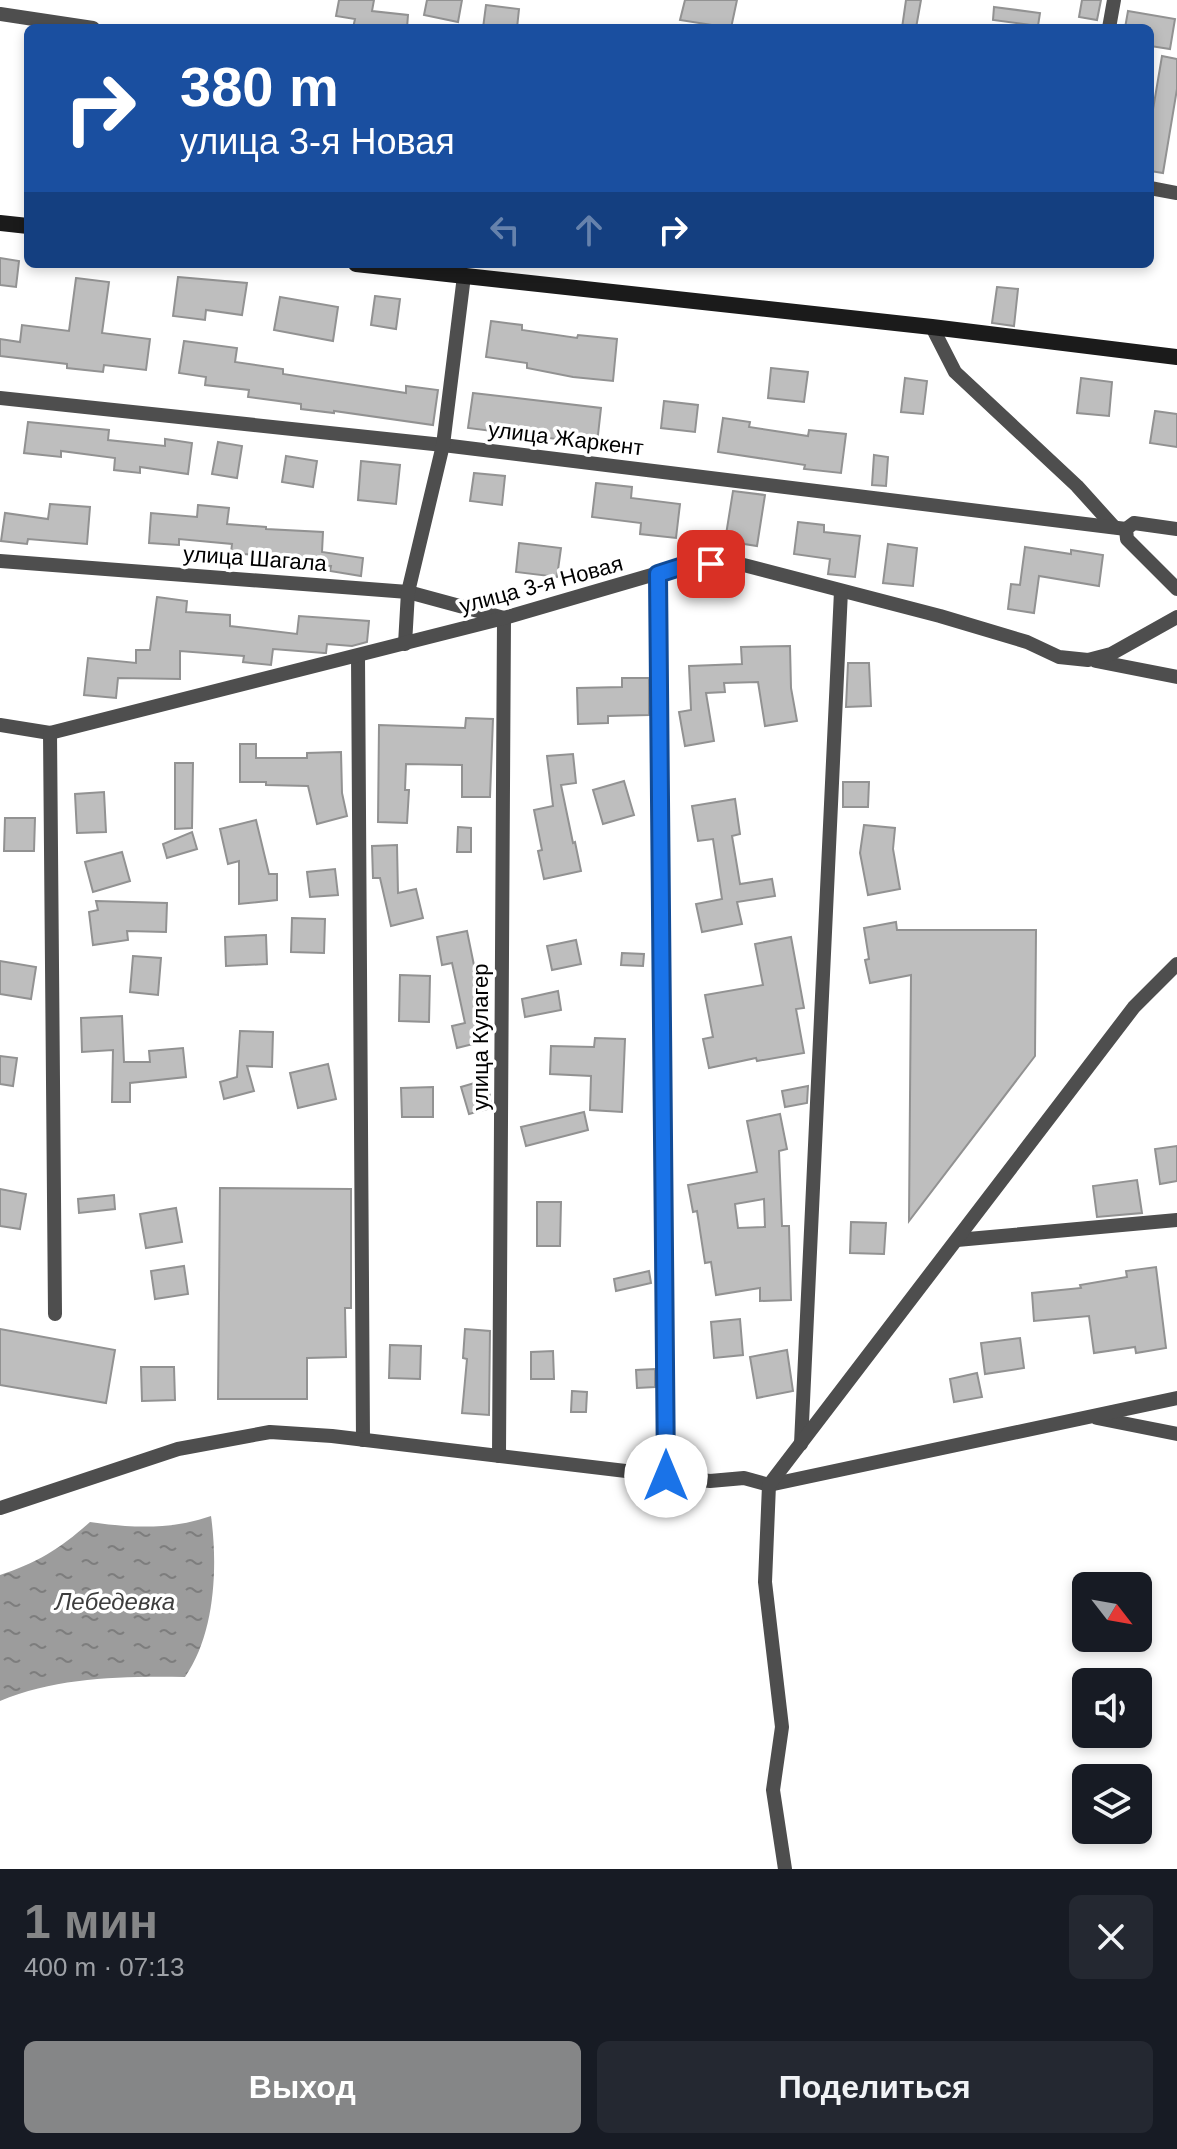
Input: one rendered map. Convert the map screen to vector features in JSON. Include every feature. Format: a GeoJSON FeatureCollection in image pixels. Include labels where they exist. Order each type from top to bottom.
{"type":"FeatureCollection","features":[{"type":"Feature","properties":{"kind":"street"},"geometry":{"type":"LineString","coordinates":[[1110,24],[1114,0]]}},
{"type":"Feature","properties":{"kind":"street"},"geometry":{"type":"LineString","coordinates":[[0,14],[66,24]]}},
{"type":"Feature","properties":{"kind":"street"},"geometry":{"type":"LineString","coordinates":[[1154,189],[1177,193]]}},
{"type":"Feature","properties":{"kind":"street"},"geometry":{"type":"LineString","coordinates":[[0,223],[24,226]]}},
{"type":"Feature","properties":{"kind":"street"},"geometry":{"type":"LineString","coordinates":[[392,268],[1177,357]]}},
{"type":"Feature","properties":{"kind":"street"},"geometry":{"type":"LineString","coordinates":[[405,644],[408,592],[443,445],[464,276]]}},
{"type":"Feature","properties":{"kind":"street"},"geometry":{"type":"LineString","coordinates":[[932,327],[955,372],[1077,486],[1177,589]]}},
{"type":"Feature","properties":{"kind":"street","name":"улица Жаркент"},"geometry":{"type":"LineString","coordinates":[[0,398],[443,445],[1122,532],[1134,523],[1177,529]]}},
{"type":"Feature","properties":{"kind":"street","name":"улица Шагала"},"geometry":{"type":"LineString","coordinates":[[0,561],[408,592],[504,618]]}},
{"type":"Feature","properties":{"kind":"street","name":"улица 3-я Новая"},"geometry":{"type":"LineString","coordinates":[[0,725],[50,733],[504,618],[686,565],[736,563],[1027,642],[1059,657],[1177,677]]}},
{"type":"Feature","properties":{"kind":"street"},"geometry":{"type":"LineString","coordinates":[[658,574],[666,1476]]}},
{"type":"Feature","properties":{"kind":"street"},"geometry":{"type":"LineString","coordinates":[[801,1444],[841,591]]}},
{"type":"Feature","properties":{"kind":"street"},"geometry":{"type":"LineString","coordinates":[[1088,660],[1111,654],[1177,617]]}},
{"type":"Feature","properties":{"kind":"street","name":"улица Кулагер"},"geometry":{"type":"LineString","coordinates":[[499,1456],[504,618]]}},
{"type":"Feature","properties":{"kind":"street"},"geometry":{"type":"LineString","coordinates":[[358,656],[363,1440]]}},
{"type":"Feature","properties":{"kind":"street"},"geometry":{"type":"LineString","coordinates":[[50,733],[55,1314]]}},
{"type":"Feature","properties":{"kind":"street"},"geometry":{"type":"LineString","coordinates":[[785,1869],[773,1790],[782,1727],[765,1582],[769,1485],[1134,1007],[1177,964]]}},
{"type":"Feature","properties":{"kind":"street"},"geometry":{"type":"LineString","coordinates":[[957,1240],[1177,1220]]}},
{"type":"Feature","properties":{"kind":"street"},"geometry":{"type":"LineString","coordinates":[[0,1508],[178,1449],[270,1432],[710,1481],[744,1478],[769,1485],[1177,1398]]}},
{"type":"Feature","properties":{"kind":"street"},"geometry":{"type":"LineString","coordinates":[[1089,1417],[1177,1434]]}},
{"type":"Feature","properties":{"kind":"water","name":"Лебедевка"},"geometry":{"type":"Polygon","coordinates":[[[211,1516],[214,1557],[212,1600],[203,1641],[185,1677],[114,1678],[67,1683],[0,1701],[0,1575],[48,1554],[90,1522],[151,1526],[181,1524],[211,1516]]]}},
{"type":"Feature","properties":{"kind":"building"},"geometry":{"type":"Polygon","coordinates":[[[339,0],[374,0],[372,11],[408,15],[407,24],[354,24],[355,19],[336,16],[339,0]]]}},
{"type":"Feature","properties":{"kind":"building"},"geometry":{"type":"Polygon","coordinates":[[[427,0],[462,0],[458,22],[424,15],[427,0]]]}},
{"type":"Feature","properties":{"kind":"building"},"geometry":{"type":"Polygon","coordinates":[[[685,0],[737,0],[732,24],[680,20],[685,0]]]}},
{"type":"Feature","properties":{"kind":"building"},"geometry":{"type":"Polygon","coordinates":[[[906,0],[921,0],[917,24],[903,24],[906,0]]]}},
{"type":"Feature","properties":{"kind":"building"},"geometry":{"type":"Polygon","coordinates":[[[1082,0],[1101,0],[1097,20],[1079,17],[1082,0]]]}},
{"type":"Feature","properties":{"kind":"building"},"geometry":{"type":"Polygon","coordinates":[[[486,5],[519,9],[517,24],[484,24],[486,5]]]}},
{"type":"Feature","properties":{"kind":"building"},"geometry":{"type":"Polygon","coordinates":[[[994,7],[1040,13],[1038,24],[993,20],[994,7]]]}},
{"type":"Feature","properties":{"kind":"building"},"geometry":{"type":"Polygon","coordinates":[[[1128,11],[1175,19],[1170,49],[1154,47],[1154,24],[1126,24],[1128,11]]]}},
{"type":"Feature","properties":{"kind":"building"},"geometry":{"type":"Polygon","coordinates":[[[1162,56],[1177,59],[1177,89],[1163,173],[1154,172],[1154,103],[1162,56]]]}},
{"type":"Feature","properties":{"kind":"building"},"geometry":{"type":"Polygon","coordinates":[[[0,258],[19,261],[16,287],[0,285],[0,258]]]}},
{"type":"Feature","properties":{"kind":"building"},"geometry":{"type":"Polygon","coordinates":[[[178,277],[247,283],[242,315],[206,310],[205,320],[173,316],[178,277]]]}},
{"type":"Feature","properties":{"kind":"building"},"geometry":{"type":"Polygon","coordinates":[[[76,278],[109,282],[102,333],[150,339],[146,370],[104,365],[103,372],[0,356],[0,339],[20,342],[22,325],[69,331],[76,278]]]}},
{"type":"Feature","properties":{"kind":"building"},"geometry":{"type":"Polygon","coordinates":[[[997,287],[1018,289],[1014,326],[992,323],[997,287]]]}},
{"type":"Feature","properties":{"kind":"building"},"geometry":{"type":"Polygon","coordinates":[[[375,296],[400,299],[396,329],[371,325],[375,296]]]}},
{"type":"Feature","properties":{"kind":"building"},"geometry":{"type":"Polygon","coordinates":[[[280,297],[338,307],[333,341],[274,330],[280,297]]]}},
{"type":"Feature","properties":{"kind":"building"},"geometry":{"type":"Polygon","coordinates":[[[491,321],[522,325],[522,330],[577,338],[578,335],[617,339],[613,381],[573,377],[527,368],[527,363],[486,357],[491,321]]]}},
{"type":"Feature","properties":{"kind":"building"},"geometry":{"type":"Polygon","coordinates":[[[184,341],[237,348],[235,362],[283,369],[283,374],[406,393],[406,386],[438,390],[433,425],[301,409],[301,404],[248,397],[249,390],[205,385],[206,377],[179,373],[184,341]]]}},
{"type":"Feature","properties":{"kind":"building"},"geometry":{"type":"Polygon","coordinates":[[[771,368],[808,372],[804,402],[768,398],[771,368]]]}},
{"type":"Feature","properties":{"kind":"building"},"geometry":{"type":"Polygon","coordinates":[[[905,378],[927,381],[923,414],[901,412],[905,378]]]}},
{"type":"Feature","properties":{"kind":"building"},"geometry":{"type":"Polygon","coordinates":[[[1081,378],[1112,382],[1109,416],[1077,413],[1081,378]]]}},
{"type":"Feature","properties":{"kind":"building"},"geometry":{"type":"Polygon","coordinates":[[[473,393],[601,408],[597,444],[468,428],[473,393]]]}},
{"type":"Feature","properties":{"kind":"building"},"geometry":{"type":"Polygon","coordinates":[[[664,401],[698,405],[695,432],[661,428],[664,401]]]}},
{"type":"Feature","properties":{"kind":"building"},"geometry":{"type":"Polygon","coordinates":[[[1155,411],[1177,414],[1177,447],[1150,443],[1155,411]]]}},
{"type":"Feature","properties":{"kind":"building"},"geometry":{"type":"Polygon","coordinates":[[[723,418],[750,422],[749,427],[808,436],[809,430],[846,434],[841,473],[718,452],[723,418]]]}},
{"type":"Feature","properties":{"kind":"building"},"geometry":{"type":"Polygon","coordinates":[[[28,422],[109,430],[108,440],[165,446],[165,439],[192,443],[188,474],[140,467],[140,473],[114,470],[115,458],[61,451],[61,457],[24,453],[28,422]]]}},
{"type":"Feature","properties":{"kind":"building"},"geometry":{"type":"Polygon","coordinates":[[[218,442],[242,446],[237,478],[212,474],[218,442]]]}},
{"type":"Feature","properties":{"kind":"building"},"geometry":{"type":"Polygon","coordinates":[[[874,455],[888,457],[886,486],[872,485],[874,455]]]}},
{"type":"Feature","properties":{"kind":"building"},"geometry":{"type":"Polygon","coordinates":[[[286,456],[317,461],[313,487],[282,482],[286,456]]]}},
{"type":"Feature","properties":{"kind":"building"},"geometry":{"type":"Polygon","coordinates":[[[361,461],[400,465],[396,504],[358,500],[361,461]]]}},
{"type":"Feature","properties":{"kind":"building"},"geometry":{"type":"Polygon","coordinates":[[[474,473],[505,476],[502,505],[470,501],[474,473]]]}},
{"type":"Feature","properties":{"kind":"building"},"geometry":{"type":"Polygon","coordinates":[[[596,483],[632,487],[631,498],[680,504],[676,538],[640,534],[641,523],[592,517],[596,483]]]}},
{"type":"Feature","properties":{"kind":"building"},"geometry":{"type":"Polygon","coordinates":[[[733,491],[765,495],[757,546],[725,541],[733,491]]]}},
{"type":"Feature","properties":{"kind":"building"},"geometry":{"type":"Polygon","coordinates":[[[50,504],[90,507],[87,544],[28,539],[27,544],[1,541],[5,513],[48,519],[50,504]]]}},
{"type":"Feature","properties":{"kind":"building"},"geometry":{"type":"Polygon","coordinates":[[[198,505],[229,508],[227,524],[323,532],[322,552],[363,558],[361,576],[330,571],[331,566],[278,564],[279,557],[231,553],[232,544],[179,539],[179,545],[149,543],[151,513],[197,517],[198,505]]]}},
{"type":"Feature","properties":{"kind":"building"},"geometry":{"type":"Polygon","coordinates":[[[798,522],[824,525],[824,532],[860,536],[855,577],[828,574],[830,559],[794,554],[798,522]]]}},
{"type":"Feature","properties":{"kind":"building"},"geometry":{"type":"Polygon","coordinates":[[[519,543],[561,548],[557,577],[516,572],[519,543]]]}},
{"type":"Feature","properties":{"kind":"building"},"geometry":{"type":"Polygon","coordinates":[[[888,544],[917,548],[913,586],[883,583],[888,544]]]}},
{"type":"Feature","properties":{"kind":"building"},"geometry":{"type":"Polygon","coordinates":[[[1025,547],[1103,555],[1099,586],[1039,576],[1034,613],[1008,609],[1011,584],[1020,585],[1025,547]]]}},
{"type":"Feature","properties":{"kind":"building"},"geometry":{"type":"Polygon","coordinates":[[[157,597],[187,601],[186,612],[230,615],[230,626],[297,634],[299,616],[369,621],[367,642],[352,646],[327,644],[326,653],[273,649],[271,665],[243,662],[244,656],[180,651],[180,679],[118,678],[116,698],[84,695],[88,658],[136,663],[136,650],[150,650],[157,597]]]}},
{"type":"Feature","properties":{"kind":"building"},"geometry":{"type":"Polygon","coordinates":[[[790,646],[791,688],[797,721],[765,726],[758,682],[724,683],[725,692],[706,693],[714,741],[685,746],[679,712],[691,710],[689,666],[742,664],[741,647],[790,646]]]}},
{"type":"Feature","properties":{"kind":"building"},"geometry":{"type":"Polygon","coordinates":[[[848,663],[869,663],[871,706],[846,707],[848,663]]]}},
{"type":"Feature","properties":{"kind":"building"},"geometry":{"type":"Polygon","coordinates":[[[622,678],[649,678],[649,715],[608,716],[608,723],[578,724],[577,688],[622,687],[622,678]]]}},
{"type":"Feature","properties":{"kind":"building"},"geometry":{"type":"Polygon","coordinates":[[[466,718],[493,719],[490,797],[462,797],[462,765],[406,764],[405,790],[409,790],[407,823],[378,822],[379,725],[465,728],[466,718]]]}},
{"type":"Feature","properties":{"kind":"building"},"geometry":{"type":"Polygon","coordinates":[[[240,744],[256,744],[256,758],[307,758],[307,753],[341,752],[342,793],[347,816],[317,824],[308,786],[240,782],[240,744]]]}},
{"type":"Feature","properties":{"kind":"building"},"geometry":{"type":"Polygon","coordinates":[[[573,754],[576,783],[561,785],[581,871],[544,879],[534,810],[553,806],[547,756],[573,754]]]}},
{"type":"Feature","properties":{"kind":"building"},"geometry":{"type":"Polygon","coordinates":[[[175,763],[193,763],[192,828],[175,829],[175,763]]]}},
{"type":"Feature","properties":{"kind":"building"},"geometry":{"type":"Polygon","coordinates":[[[624,781],[634,815],[603,824],[593,790],[624,781]]]}},
{"type":"Feature","properties":{"kind":"building"},"geometry":{"type":"Polygon","coordinates":[[[843,782],[869,782],[868,807],[843,807],[843,782]]]}},
{"type":"Feature","properties":{"kind":"building"},"geometry":{"type":"Polygon","coordinates":[[[104,792],[106,832],[77,833],[75,794],[104,792]]]}},
{"type":"Feature","properties":{"kind":"building"},"geometry":{"type":"Polygon","coordinates":[[[735,799],[740,834],[732,836],[740,884],[772,879],[775,896],[737,902],[742,924],[702,932],[696,904],[722,899],[713,839],[698,841],[692,806],[735,799]]]}},
{"type":"Feature","properties":{"kind":"building"},"geometry":{"type":"Polygon","coordinates":[[[5,818],[35,818],[34,851],[4,851],[5,818]]]}},
{"type":"Feature","properties":{"kind":"building"},"geometry":{"type":"Polygon","coordinates":[[[256,820],[269,874],[277,874],[277,900],[239,904],[239,861],[228,864],[220,829],[256,820]]]}},
{"type":"Feature","properties":{"kind":"building"},"geometry":{"type":"Polygon","coordinates":[[[864,825],[895,828],[893,849],[900,889],[868,895],[860,853],[864,825]]]}},
{"type":"Feature","properties":{"kind":"building"},"geometry":{"type":"Polygon","coordinates":[[[458,827],[471,828],[471,852],[457,852],[458,827]]]}},
{"type":"Feature","properties":{"kind":"building"},"geometry":{"type":"Polygon","coordinates":[[[192,832],[197,849],[167,858],[163,844],[192,832]]]}},
{"type":"Feature","properties":{"kind":"building"},"geometry":{"type":"Polygon","coordinates":[[[397,845],[398,893],[416,889],[423,918],[391,926],[380,878],[373,878],[372,846],[397,845]]]}},
{"type":"Feature","properties":{"kind":"building"},"geometry":{"type":"Polygon","coordinates":[[[122,852],[130,881],[93,892],[85,862],[122,852]]]}},
{"type":"Feature","properties":{"kind":"building"},"geometry":{"type":"Polygon","coordinates":[[[335,869],[338,895],[310,897],[307,872],[335,869]]]}},
{"type":"Feature","properties":{"kind":"building"},"geometry":{"type":"Polygon","coordinates":[[[96,901],[167,903],[166,932],[127,931],[128,940],[93,945],[89,912],[98,910],[96,901]]]}},
{"type":"Feature","properties":{"kind":"building"},"geometry":{"type":"Polygon","coordinates":[[[292,918],[325,919],[324,953],[291,952],[292,918]]]}},
{"type":"Feature","properties":{"kind":"building"},"geometry":{"type":"Polygon","coordinates":[[[896,922],[897,930],[1036,930],[1035,1056],[909,1221],[911,975],[870,983],[865,960],[869,959],[864,928],[896,922]]]}},
{"type":"Feature","properties":{"kind":"building"},"geometry":{"type":"Polygon","coordinates":[[[467,931],[477,980],[484,978],[489,1002],[481,1004],[489,1040],[457,1048],[452,1026],[465,1023],[452,963],[442,965],[437,937],[467,931]]]}},
{"type":"Feature","properties":{"kind":"building"},"geometry":{"type":"Polygon","coordinates":[[[266,935],[267,964],[226,966],[225,937],[266,935]]]}},
{"type":"Feature","properties":{"kind":"building"},"geometry":{"type":"Polygon","coordinates":[[[791,937],[804,1008],[796,1009],[804,1053],[757,1061],[756,1058],[709,1068],[703,1039],[713,1037],[705,995],[763,985],[755,944],[791,937]]]}},
{"type":"Feature","properties":{"kind":"building"},"geometry":{"type":"Polygon","coordinates":[[[576,940],[581,964],[552,970],[547,946],[576,940]]]}},
{"type":"Feature","properties":{"kind":"building"},"geometry":{"type":"Polygon","coordinates":[[[622,953],[644,954],[643,966],[621,965],[622,953]]]}},
{"type":"Feature","properties":{"kind":"building"},"geometry":{"type":"Polygon","coordinates":[[[133,956],[161,958],[158,995],[130,992],[133,956]]]}},
{"type":"Feature","properties":{"kind":"building"},"geometry":{"type":"Polygon","coordinates":[[[0,961],[36,967],[31,999],[0,994],[0,961]]]}},
{"type":"Feature","properties":{"kind":"building"},"geometry":{"type":"Polygon","coordinates":[[[400,975],[430,976],[429,1022],[399,1021],[400,975]]]}},
{"type":"Feature","properties":{"kind":"building"},"geometry":{"type":"Polygon","coordinates":[[[558,991],[561,1010],[525,1017],[522,999],[558,991]]]}},
{"type":"Feature","properties":{"kind":"building"},"geometry":{"type":"Polygon","coordinates":[[[122,1016],[124,1062],[150,1062],[149,1051],[183,1048],[186,1077],[130,1083],[130,1102],[112,1102],[113,1050],[82,1052],[81,1018],[122,1016]]]}},
{"type":"Feature","properties":{"kind":"building"},"geometry":{"type":"Polygon","coordinates":[[[240,1031],[273,1032],[272,1067],[247,1066],[254,1091],[224,1099],[220,1082],[237,1077],[240,1031]]]}},
{"type":"Feature","properties":{"kind":"building"},"geometry":{"type":"Polygon","coordinates":[[[595,1038],[625,1039],[622,1112],[590,1110],[591,1076],[550,1074],[551,1046],[594,1047],[595,1038]]]}},
{"type":"Feature","properties":{"kind":"building"},"geometry":{"type":"Polygon","coordinates":[[[0,1056],[17,1058],[13,1086],[0,1084],[0,1056]]]}},
{"type":"Feature","properties":{"kind":"building"},"geometry":{"type":"Polygon","coordinates":[[[328,1064],[336,1099],[298,1108],[290,1073],[328,1064]]]}},
{"type":"Feature","properties":{"kind":"building"},"geometry":{"type":"Polygon","coordinates":[[[488,1079],[491,1108],[469,1114],[461,1087],[488,1079]]]}},
{"type":"Feature","properties":{"kind":"building"},"geometry":{"type":"Polygon","coordinates":[[[808,1086],[807,1103],[785,1107],[782,1091],[808,1086]]]}},
{"type":"Feature","properties":{"kind":"building"},"geometry":{"type":"Polygon","coordinates":[[[433,1087],[433,1117],[402,1117],[401,1088],[433,1087]]]}},
{"type":"Feature","properties":{"kind":"building"},"geometry":{"type":"Polygon","coordinates":[[[584,1112],[588,1130],[526,1146],[521,1127],[584,1112]]]}},
{"type":"Feature","properties":{"kind":"building"},"geometry":{"type":"Polygon","coordinates":[[[780,1114],[787,1149],[779,1151],[782,1226],[789,1226],[791,1300],[760,1301],[760,1288],[716,1295],[711,1262],[705,1263],[697,1211],[693,1212],[688,1185],[757,1172],[747,1121],[780,1114]],[[764,1199],[735,1204],[738,1228],[765,1227],[764,1199]]]}},
{"type":"Feature","properties":{"kind":"building"},"geometry":{"type":"Polygon","coordinates":[[[1177,1146],[1177,1181],[1160,1184],[1155,1149],[1177,1146]]]}},
{"type":"Feature","properties":{"kind":"building"},"geometry":{"type":"Polygon","coordinates":[[[1137,1180],[1142,1213],[1097,1217],[1093,1186],[1137,1180]]]}},
{"type":"Feature","properties":{"kind":"building"},"geometry":{"type":"Polygon","coordinates":[[[220,1188],[351,1189],[351,1308],[345,1308],[346,1357],[307,1358],[307,1399],[218,1399],[220,1188]]]}},
{"type":"Feature","properties":{"kind":"building"},"geometry":{"type":"Polygon","coordinates":[[[0,1189],[26,1194],[20,1229],[0,1226],[0,1189]]]}},
{"type":"Feature","properties":{"kind":"building"},"geometry":{"type":"Polygon","coordinates":[[[114,1195],[115,1209],[79,1213],[78,1199],[114,1195]]]}},
{"type":"Feature","properties":{"kind":"building"},"geometry":{"type":"Polygon","coordinates":[[[537,1202],[561,1202],[560,1246],[537,1246],[537,1202]]]}},
{"type":"Feature","properties":{"kind":"building"},"geometry":{"type":"Polygon","coordinates":[[[176,1208],[182,1242],[146,1248],[140,1214],[176,1208]]]}},
{"type":"Feature","properties":{"kind":"building"},"geometry":{"type":"Polygon","coordinates":[[[851,1222],[886,1223],[884,1254],[850,1253],[851,1222]]]}},
{"type":"Feature","properties":{"kind":"building"},"geometry":{"type":"Polygon","coordinates":[[[184,1266],[188,1294],[155,1299],[151,1271],[184,1266]]]}},
{"type":"Feature","properties":{"kind":"building"},"geometry":{"type":"Polygon","coordinates":[[[1156,1267],[1166,1348],[1136,1353],[1135,1347],[1094,1353],[1089,1316],[1034,1321],[1032,1293],[1081,1288],[1080,1285],[1127,1277],[1126,1271],[1156,1267]]]}},
{"type":"Feature","properties":{"kind":"building"},"geometry":{"type":"Polygon","coordinates":[[[649,1271],[651,1283],[616,1291],[614,1279],[649,1271]]]}},
{"type":"Feature","properties":{"kind":"building"},"geometry":{"type":"Polygon","coordinates":[[[740,1319],[743,1355],[714,1358],[711,1322],[740,1319]]]}},
{"type":"Feature","properties":{"kind":"building"},"geometry":{"type":"Polygon","coordinates":[[[0,1329],[115,1350],[106,1403],[0,1385],[0,1329]]]}},
{"type":"Feature","properties":{"kind":"building"},"geometry":{"type":"Polygon","coordinates":[[[465,1329],[490,1331],[489,1415],[462,1413],[467,1359],[463,1358],[465,1329]]]}},
{"type":"Feature","properties":{"kind":"building"},"geometry":{"type":"Polygon","coordinates":[[[1020,1338],[1024,1368],[985,1374],[981,1343],[1020,1338]]]}},
{"type":"Feature","properties":{"kind":"building"},"geometry":{"type":"Polygon","coordinates":[[[390,1345],[421,1346],[420,1379],[389,1378],[390,1345]]]}},
{"type":"Feature","properties":{"kind":"building"},"geometry":{"type":"Polygon","coordinates":[[[787,1350],[793,1391],[757,1398],[750,1357],[787,1350]]]}},
{"type":"Feature","properties":{"kind":"building"},"geometry":{"type":"Polygon","coordinates":[[[553,1351],[554,1379],[531,1379],[531,1352],[553,1351]]]}},
{"type":"Feature","properties":{"kind":"building"},"geometry":{"type":"Polygon","coordinates":[[[141,1367],[174,1367],[175,1400],[142,1401],[141,1367]]]}},
{"type":"Feature","properties":{"kind":"building"},"geometry":{"type":"Polygon","coordinates":[[[655,1369],[655,1387],[637,1388],[636,1370],[655,1369]]]}},
{"type":"Feature","properties":{"kind":"building"},"geometry":{"type":"Polygon","coordinates":[[[977,1373],[982,1397],[954,1402],[950,1379],[977,1373]]]}},
{"type":"Feature","properties":{"kind":"building"},"geometry":{"type":"Polygon","coordinates":[[[572,1391],[587,1392],[586,1412],[571,1412],[572,1391]]]}},
{"type":"Feature","properties":{"kind":"route"},"geometry":{"type":"LineString","coordinates":[[666,1476],[658,574],[686,565],[711,564]]}}]}
